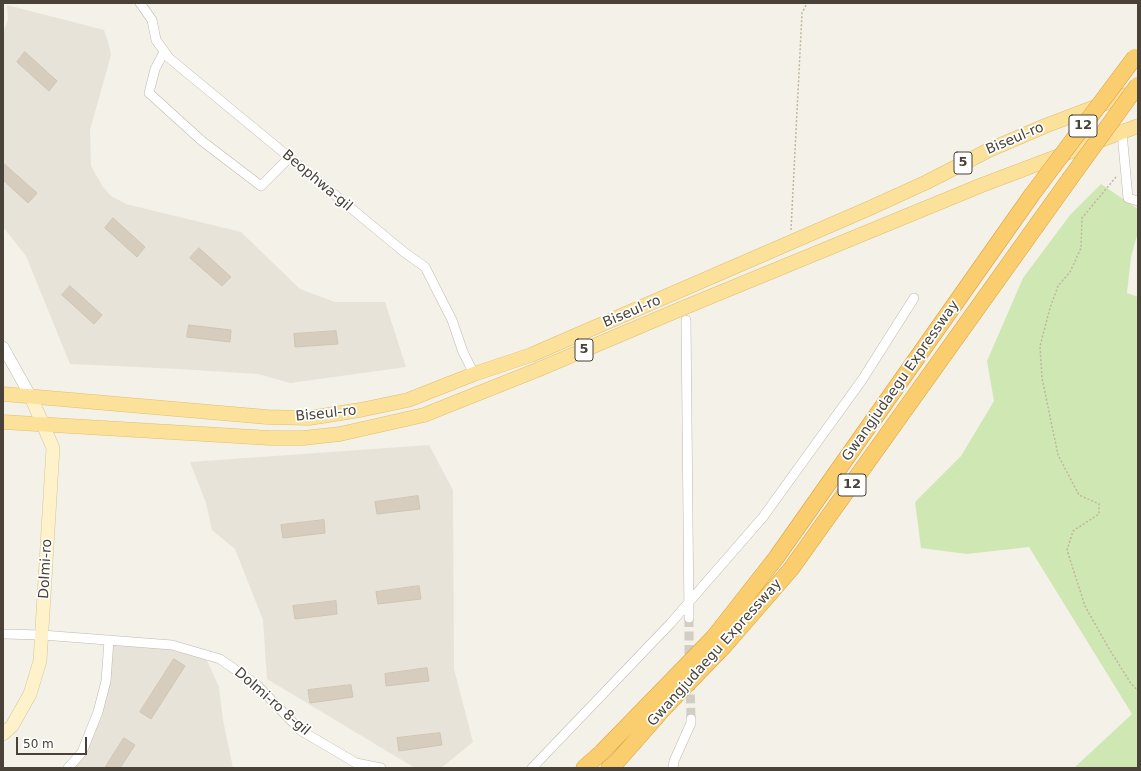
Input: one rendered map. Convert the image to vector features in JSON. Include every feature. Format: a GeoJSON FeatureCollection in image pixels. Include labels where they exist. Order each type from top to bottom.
{"type":"FeatureCollection","features":[{"type":"Feature","properties":{"kind":"highway","name":"Gwangjudaegu Expressway"},"geometry":{"type":"LineString","coordinates":[[584,768],[608,747],[714,637],[776,558],[1031,196],[1136,55]]}},
{"type":"Feature","properties":{"kind":"highway","name":"Gwangjudaegu Expressway"},"geometry":{"type":"LineString","coordinates":[[609,768],[615,764],[666,706],[725,645],[791,569],[1138,84]]}},
{"type":"Feature","properties":{"kind":"main road","name":"Biseul-ro"},"geometry":{"type":"LineString","coordinates":[[3,394],[267,418],[309,418],[360,410],[408,400],[474,374],[531,355],[791,244],[878,205],[927,182],[988,150],[1045,126],[1138,91]]}},
{"type":"Feature","properties":{"kind":"main road","name":"Biseul-ro"},"geometry":{"type":"LineString","coordinates":[[3,422],[270,438],[302,438],[340,434],[424,415],[537,370],[683,308],[975,188],[1138,126]]}},
{"type":"Feature","properties":{"kind":"main road","name":"Dolmi-ro"},"geometry":{"type":"LineString","coordinates":[[3,734],[12,726],[30,694],[40,661],[53,448],[31,397]]}},
{"type":"Feature","properties":{"kind":"street","name":"Beophwa-gil"},"geometry":{"type":"LineString","coordinates":[[140,3],[152,20],[156,40],[168,58],[404,252],[425,267],[452,320],[463,352],[474,374]]}},
{"type":"Feature","properties":{"kind":"street"},"geometry":{"type":"LineString","coordinates":[[164,52],[155,70],[149,93],[202,141],[261,186],[289,158]]}},
{"type":"Feature","properties":{"kind":"street"},"geometry":{"type":"LineString","coordinates":[[1122,133],[1128,198],[1138,201]]}},
{"type":"Feature","properties":{"kind":"street"},"geometry":{"type":"LineString","coordinates":[[534,766],[670,624],[763,517],[862,380],[914,298]]}},
{"type":"Feature","properties":{"kind":"street"},"geometry":{"type":"LineString","coordinates":[[686,320],[689,618]]}},
{"type":"Feature","properties":{"kind":"street"},"geometry":{"type":"LineString","coordinates":[[3,347],[31,397]]}},
{"type":"Feature","properties":{"kind":"street","name":"Dolmi-ro 8-gil"},"geometry":{"type":"LineString","coordinates":[[3,634],[42,635],[172,645],[220,659],[257,685],[300,730],[356,763],[381,768]]}},
{"type":"Feature","properties":{"kind":"street"},"geometry":{"type":"LineString","coordinates":[[68,768],[82,752],[98,712],[106,681],[109,640]]}},
{"type":"Feature","properties":{"kind":"street"},"geometry":{"type":"LineString","coordinates":[[673,768],[674,761],[691,724],[690,719]]}},
{"type":"Feature","properties":{"kind":"path"},"geometry":{"type":"LineString","coordinates":[[791,244],[802,13],[807,3]]}},
{"type":"Feature","properties":{"kind":"path"},"geometry":{"type":"LineString","coordinates":[[1126,167],[1082,218],[1081,248],[1070,272],[1058,286],[1050,308],[1040,346],[1042,378],[1058,455],[1079,496],[1099,504],[1099,514],[1073,531],[1067,550],[1085,606],[1130,682],[1138,691]]}},
{"type":"Feature","properties":{"kind":"shaded area"},"geometry":{"type":"Polygon","coordinates":[[[7,5],[104,30],[111,55],[90,130],[91,166],[103,187],[111,196],[126,204],[241,232],[300,289],[335,302],[385,302],[406,367],[290,383],[258,374],[70,364],[26,256],[3,227],[3,32],[8,20],[7,5]]]}},
{"type":"Feature","properties":{"kind":"shaded area"},"geometry":{"type":"Polygon","coordinates":[[[429,445],[453,490],[454,669],[473,742],[441,768],[415,768],[267,679],[263,620],[235,549],[212,530],[206,503],[190,462],[429,445]]]}},
{"type":"Feature","properties":{"kind":"shaded area"},"geometry":{"type":"Polygon","coordinates":[[[109,640],[172,645],[204,654],[219,687],[223,720],[233,768],[68,768],[98,712],[109,640]]]}},
{"type":"Feature","properties":{"kind":"green space"},"geometry":{"type":"Polygon","coordinates":[[[1101,184],[1138,209],[1138,232],[1131,257],[1127,293],[1138,297],[1138,768],[1074,768],[1132,714],[1029,547],[967,554],[921,548],[915,502],[961,456],[994,401],[987,361],[1023,278],[1070,215],[1101,184]]]}},
{"type":"Feature","properties":{"kind":"building"},"geometry":{"type":"Polygon","coordinates":[[[25,52],[57,81],[49,91],[17,62],[25,52]]]}},
{"type":"Feature","properties":{"kind":"building"},"geometry":{"type":"Polygon","coordinates":[[[3,163],[37,193],[28,203],[3,180],[3,163]]]}},
{"type":"Feature","properties":{"kind":"building"},"geometry":{"type":"Polygon","coordinates":[[[113,218],[145,247],[137,257],[105,228],[113,218]]]}},
{"type":"Feature","properties":{"kind":"building"},"geometry":{"type":"Polygon","coordinates":[[[199,248],[231,277],[222,286],[190,258],[199,248]]]}},
{"type":"Feature","properties":{"kind":"building"},"geometry":{"type":"Polygon","coordinates":[[[70,286],[102,315],[94,324],[62,295],[70,286]]]}},
{"type":"Feature","properties":{"kind":"building"},"geometry":{"type":"Polygon","coordinates":[[[189,325],[231,330],[230,342],[187,337],[189,325]]]}},
{"type":"Feature","properties":{"kind":"building"},"geometry":{"type":"Polygon","coordinates":[[[336,331],[338,344],[295,347],[294,334],[336,331]]]}},
{"type":"Feature","properties":{"kind":"building"},"geometry":{"type":"Polygon","coordinates":[[[418,496],[420,509],[377,514],[375,502],[418,496]]]}},
{"type":"Feature","properties":{"kind":"building"},"geometry":{"type":"Polygon","coordinates":[[[324,520],[325,533],[283,538],[281,525],[324,520]]]}},
{"type":"Feature","properties":{"kind":"building"},"geometry":{"type":"Polygon","coordinates":[[[419,586],[421,599],[378,604],[376,592],[419,586]]]}},
{"type":"Feature","properties":{"kind":"building"},"geometry":{"type":"Polygon","coordinates":[[[336,601],[337,614],[295,619],[293,606],[336,601]]]}},
{"type":"Feature","properties":{"kind":"building"},"geometry":{"type":"Polygon","coordinates":[[[174,659],[185,666],[151,719],[140,712],[174,659]]]}},
{"type":"Feature","properties":{"kind":"building"},"geometry":{"type":"Polygon","coordinates":[[[427,668],[429,681],[386,686],[385,674],[427,668]]]}},
{"type":"Feature","properties":{"kind":"building"},"geometry":{"type":"Polygon","coordinates":[[[351,685],[353,697],[310,703],[308,690],[351,685]]]}},
{"type":"Feature","properties":{"kind":"building"},"geometry":{"type":"Polygon","coordinates":[[[440,733],[442,745],[399,751],[397,738],[440,733]]]}},
{"type":"Feature","properties":{"kind":"building"},"geometry":{"type":"Polygon","coordinates":[[[124,738],[135,745],[120,768],[105,768],[124,738]]]}},
{"type":"Feature","properties":{"kind":"tunnel"},"geometry":{"type":"LineString","coordinates":[[689,618],[689,663]]}},
{"type":"Feature","properties":{"kind":"tunnel"},"geometry":{"type":"LineString","coordinates":[[690,681],[691,719]]}}]}
